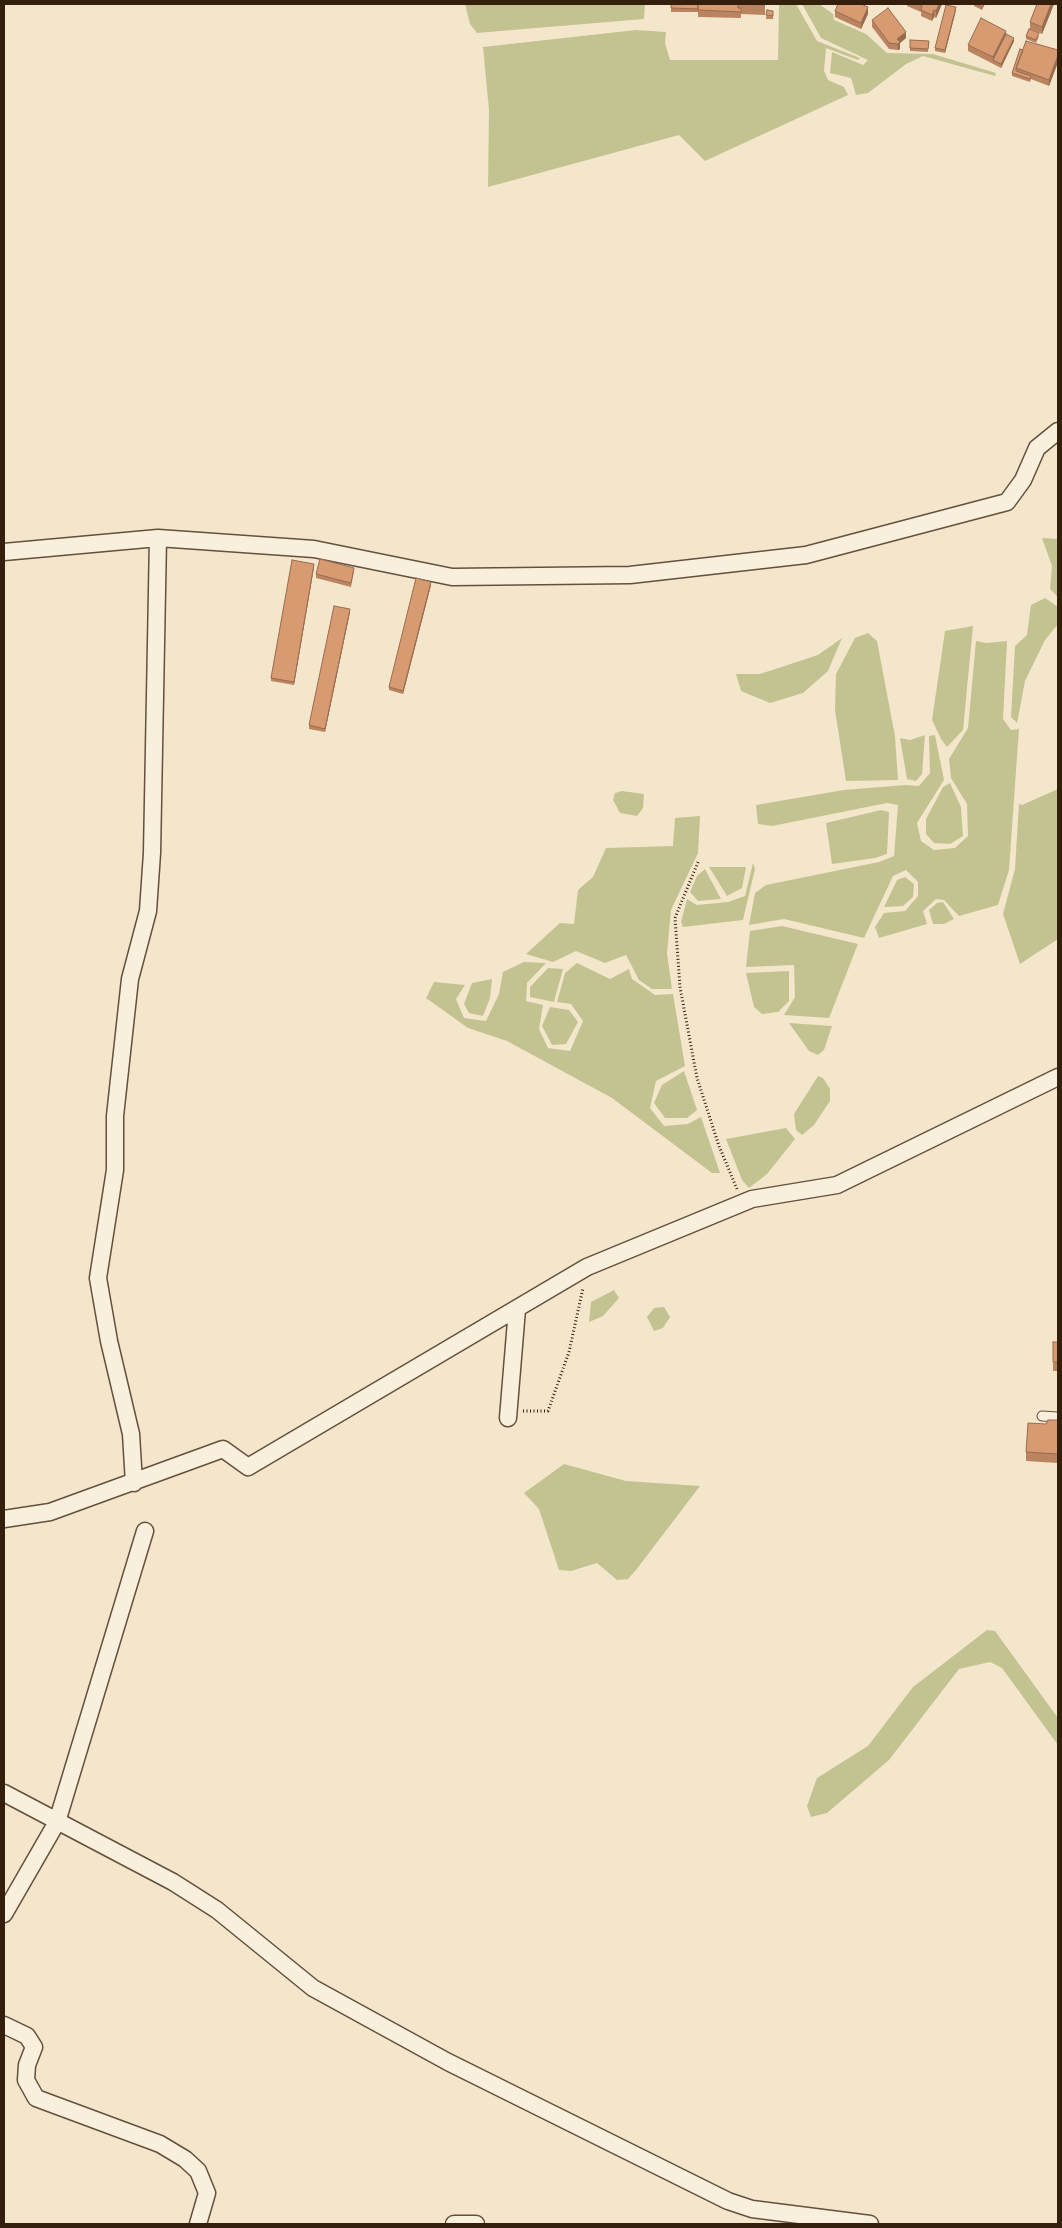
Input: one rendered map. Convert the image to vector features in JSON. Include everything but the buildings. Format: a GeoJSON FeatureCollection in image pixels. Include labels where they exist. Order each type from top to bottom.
{"type":"FeatureCollection","features":[{"type":"Feature","properties":{"kind":"street"},"geometry":{"type":"LineString","coordinates":[[4,552],[158,538],[314,549],[452,577],[630,575],[806,554],[1007,502],[1023,480],[1037,448],[1058,431]]}},
{"type":"Feature","properties":{"kind":"street"},"geometry":{"type":"LineString","coordinates":[[134,1483],[131,1434],[109,1341],[98,1278],[115,1170],[115,1116],[130,979],[148,910],[152,853],[158,538]]}},
{"type":"Feature","properties":{"kind":"street"},"geometry":{"type":"LineString","coordinates":[[4,1519],[50,1512],[223,1449],[248,1467],[587,1267],[752,1199],[837,1185],[1050,1083],[1058,1077]]}},
{"type":"Feature","properties":{"kind":"street"},"geometry":{"type":"LineString","coordinates":[[508,1415],[516,1309]]}},
{"type":"Feature","properties":{"kind":"street"},"geometry":{"type":"LineString","coordinates":[[4,1914],[57,1822],[144,1531]]}},
{"type":"Feature","properties":{"kind":"street"},"geometry":{"type":"LineString","coordinates":[[4,1793],[173,1882],[216,1910],[313,1988],[414,2044],[728,2201],[791,2220],[870,2224]]}},
{"type":"Feature","properties":{"kind":"street"},"geometry":{"type":"LineString","coordinates":[[4,2025],[27,2036],[34,2047],[27,2065],[26,2080],[36,2098],[160,2144],[185,2158],[198,2171],[207,2193],[198,2224]]}},
{"type":"Feature","properties":{"kind":"street"},"geometry":{"type":"LineString","coordinates":[[454,2224],[476,2224]]}},
{"type":"Feature","properties":{"kind":"lane"},"geometry":{"type":"LineString","coordinates":[[1042,1416],[1058,1417]]}},
{"type":"Feature","properties":{"kind":"path"},"geometry":{"type":"LineString","coordinates":[[698,862],[675,918],[680,987],[697,1078],[719,1146],[743,1203]]}},
{"type":"Feature","properties":{"kind":"path"},"geometry":{"type":"LineString","coordinates":[[508,1415],[548,1411],[569,1352],[587,1267]]}},
{"type":"Feature","properties":{"kind":"green space"},"geometry":{"type":"Polygon","coordinates":[[[465,4],[645,4],[644,19],[477,33],[470,24],[465,4]]]}},
{"type":"Feature","properties":{"kind":"green space"},"geometry":{"type":"Polygon","coordinates":[[[779,4],[796,4],[817,41],[860,58],[858,60],[826,48],[824,71],[828,80],[844,87],[848,95],[705,161],[679,135],[488,187],[489,110],[483,47],[636,30],[666,32],[665,43],[670,60],[778,60],[779,4]]]}},
{"type":"Feature","properties":{"kind":"green space"},"geometry":{"type":"Polygon","coordinates":[[[802,4],[819,4],[833,14],[834,20],[866,34],[887,53],[933,54],[996,73],[995,76],[923,56],[906,64],[868,93],[856,95],[851,78],[830,73],[832,52],[863,65],[868,60],[821,38],[802,4]]]}},
{"type":"Feature","properties":{"kind":"green space"},"geometry":{"type":"Polygon","coordinates":[[[1042,538],[1058,539],[1058,597],[1050,589],[1052,566],[1042,538]]]}},
{"type":"Feature","properties":{"kind":"green space"},"geometry":{"type":"Polygon","coordinates":[[[1045,598],[1058,607],[1058,624],[1045,640],[1025,681],[1017,723],[1011,717],[1015,646],[1027,635],[1031,605],[1045,598]]]}},
{"type":"Feature","properties":{"kind":"green space"},"geometry":{"type":"Polygon","coordinates":[[[973,626],[963,730],[947,747],[932,720],[945,631],[973,626]]]}},
{"type":"Feature","properties":{"kind":"green space"},"geometry":{"type":"Polygon","coordinates":[[[868,633],[877,641],[895,736],[898,780],[846,781],[835,710],[836,674],[855,638],[868,633]]]}},
{"type":"Feature","properties":{"kind":"green space"},"geometry":{"type":"Polygon","coordinates":[[[842,638],[828,671],[803,693],[770,703],[741,691],[736,674],[760,674],[818,655],[842,638]]]}},
{"type":"Feature","properties":{"kind":"green space"},"geometry":{"type":"Polygon","coordinates":[[[976,641],[986,643],[1007,641],[1003,719],[1011,730],[1019,729],[1009,870],[998,905],[959,916],[944,900],[936,899],[923,911],[927,924],[879,938],[875,927],[884,913],[905,911],[918,896],[918,882],[906,870],[893,876],[864,938],[784,919],[749,925],[755,893],[766,885],[879,862],[894,856],[898,805],[887,803],[772,826],[758,824],[756,805],[844,790],[906,785],[919,786],[930,773],[929,736],[935,735],[944,780],[917,823],[921,841],[934,850],[955,848],[968,836],[967,804],[951,778],[949,759],[968,728],[976,641]]]}},
{"type":"Feature","properties":{"kind":"green space"},"geometry":{"type":"Polygon","coordinates":[[[925,735],[922,774],[916,781],[907,779],[900,738],[910,740],[925,735]]]}},
{"type":"Feature","properties":{"kind":"green space"},"geometry":{"type":"Polygon","coordinates":[[[950,783],[961,807],[963,836],[950,844],[934,843],[926,834],[926,819],[943,787],[950,783]]]}},
{"type":"Feature","properties":{"kind":"green space"},"geometry":{"type":"Polygon","coordinates":[[[1058,789],[1058,939],[1020,964],[1003,914],[1015,869],[1019,804],[1022,805],[1058,789]]]}},
{"type":"Feature","properties":{"kind":"green space"},"geometry":{"type":"Polygon","coordinates":[[[622,791],[644,794],[643,808],[637,816],[620,813],[613,800],[615,793],[622,791]]]}},
{"type":"Feature","properties":{"kind":"green space"},"geometry":{"type":"Polygon","coordinates":[[[881,810],[889,812],[887,854],[875,858],[832,864],[826,823],[881,810]]]}},
{"type":"Feature","properties":{"kind":"green space"},"geometry":{"type":"Polygon","coordinates":[[[700,816],[698,853],[671,910],[667,953],[672,989],[652,989],[639,980],[626,955],[605,963],[576,951],[553,962],[526,954],[560,923],[574,924],[578,890],[593,877],[606,848],[673,846],[675,818],[700,816]]]}},
{"type":"Feature","properties":{"kind":"green space"},"geometry":{"type":"Polygon","coordinates":[[[753,863],[755,869],[743,920],[683,927],[681,922],[687,899],[697,905],[728,902],[745,896],[753,863]]]}},
{"type":"Feature","properties":{"kind":"green space"},"geometry":{"type":"Polygon","coordinates":[[[709,867],[746,867],[742,888],[727,896],[709,867]]]}},
{"type":"Feature","properties":{"kind":"green space"},"geometry":{"type":"Polygon","coordinates":[[[705,869],[721,899],[698,901],[690,892],[697,876],[705,869]]]}},
{"type":"Feature","properties":{"kind":"green space"},"geometry":{"type":"Polygon","coordinates":[[[905,877],[914,884],[913,897],[903,906],[884,907],[897,880],[905,877]]]}},
{"type":"Feature","properties":{"kind":"green space"},"geometry":{"type":"Polygon","coordinates":[[[943,902],[954,919],[944,924],[933,924],[929,910],[937,903],[943,902]]]}},
{"type":"Feature","properties":{"kind":"green space"},"geometry":{"type":"Polygon","coordinates":[[[782,926],[858,944],[829,1018],[784,1015],[795,997],[794,965],[746,967],[750,931],[782,926]]]}},
{"type":"Feature","properties":{"kind":"green space"},"geometry":{"type":"Polygon","coordinates":[[[524,962],[546,963],[527,983],[526,1001],[543,1005],[539,1029],[548,1048],[570,1051],[583,1021],[571,1004],[557,1002],[565,973],[577,963],[610,979],[629,969],[632,979],[655,995],[673,994],[685,1066],[656,1081],[650,1108],[664,1126],[688,1124],[701,1117],[720,1173],[712,1173],[612,1098],[507,1041],[468,1028],[426,998],[434,982],[465,985],[456,999],[464,1018],[486,1021],[499,994],[503,972],[524,962]]]}},
{"type":"Feature","properties":{"kind":"green space"},"geometry":{"type":"Polygon","coordinates":[[[548,968],[563,969],[554,1002],[530,997],[530,987],[548,968]]]}},
{"type":"Feature","properties":{"kind":"green space"},"geometry":{"type":"Polygon","coordinates":[[[789,971],[789,1001],[778,1012],[762,1014],[754,1007],[746,973],[789,971]]]}},
{"type":"Feature","properties":{"kind":"green space"},"geometry":{"type":"Polygon","coordinates":[[[492,979],[490,998],[483,1016],[469,1013],[464,1004],[472,983],[492,979]]]}},
{"type":"Feature","properties":{"kind":"green space"},"geometry":{"type":"Polygon","coordinates":[[[550,1007],[569,1010],[578,1022],[566,1044],[552,1045],[542,1026],[550,1007]]]}},
{"type":"Feature","properties":{"kind":"green space"},"geometry":{"type":"Polygon","coordinates":[[[789,1023],[832,1026],[824,1050],[818,1055],[809,1051],[789,1023]]]}},
{"type":"Feature","properties":{"kind":"green space"},"geometry":{"type":"Polygon","coordinates":[[[684,1071],[697,1110],[687,1118],[665,1118],[654,1103],[662,1085],[684,1071]]]}},
{"type":"Feature","properties":{"kind":"green space"},"geometry":{"type":"Polygon","coordinates":[[[818,1076],[823,1078],[830,1089],[830,1101],[814,1125],[802,1135],[796,1130],[794,1114],[818,1076]]]}},
{"type":"Feature","properties":{"kind":"green space"},"geometry":{"type":"Polygon","coordinates":[[[786,1128],[795,1139],[767,1174],[749,1188],[742,1180],[726,1139],[786,1128]]]}},
{"type":"Feature","properties":{"kind":"green space"},"geometry":{"type":"Polygon","coordinates":[[[614,1290],[619,1298],[603,1316],[589,1322],[591,1302],[614,1290]]]}},
{"type":"Feature","properties":{"kind":"green space"},"geometry":{"type":"Polygon","coordinates":[[[664,1307],[670,1317],[663,1328],[654,1331],[647,1317],[654,1308],[664,1307]]]}},
{"type":"Feature","properties":{"kind":"green space"},"geometry":{"type":"Polygon","coordinates":[[[564,1464],[626,1481],[700,1486],[636,1570],[628,1579],[617,1580],[597,1563],[571,1571],[559,1570],[539,1509],[524,1493],[564,1464]]]}},
{"type":"Feature","properties":{"kind":"green space"},"geometry":{"type":"Polygon","coordinates":[[[987,1630],[995,1631],[1058,1718],[1058,1745],[1002,1668],[990,1662],[959,1669],[889,1760],[827,1813],[811,1817],[807,1806],[817,1778],[868,1746],[913,1687],[987,1630]]]}}]}
